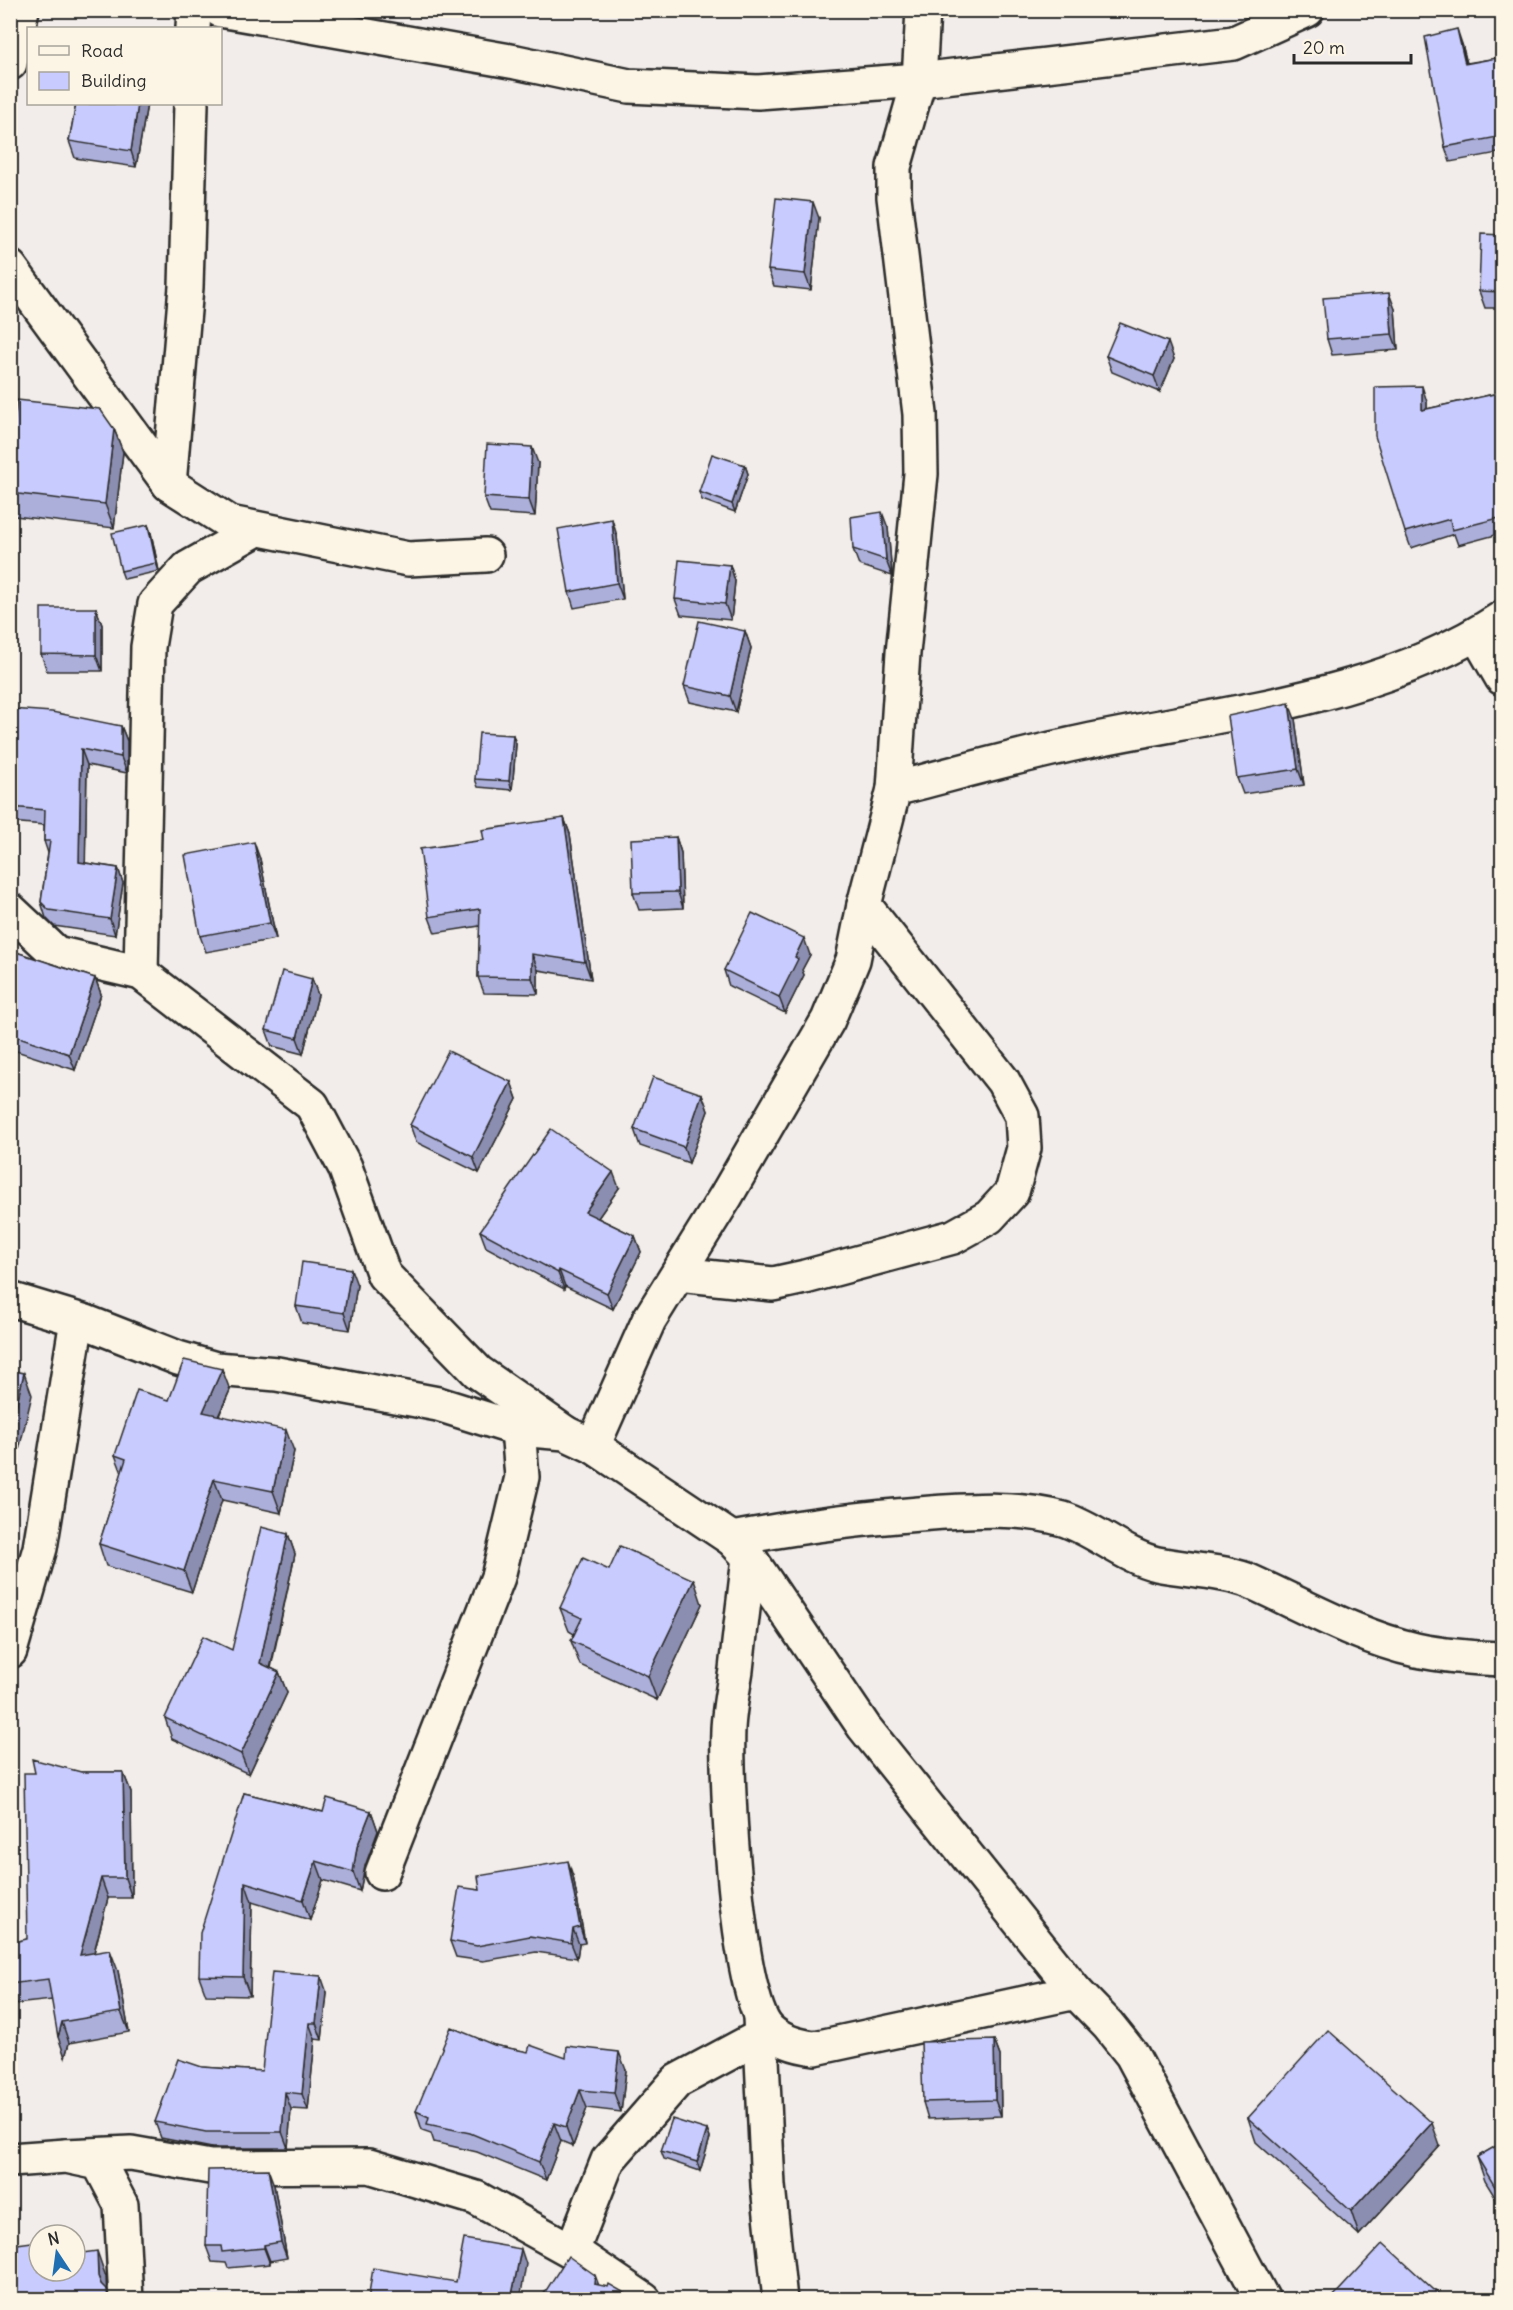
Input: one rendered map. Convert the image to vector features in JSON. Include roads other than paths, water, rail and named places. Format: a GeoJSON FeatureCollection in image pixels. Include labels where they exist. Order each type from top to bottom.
{"type":"FeatureCollection","features":[{"type":"Feature","properties":{"kind":"street"},"geometry":{"type":"LineString","coordinates":[[10,63],[22,10]]}},
{"type":"Feature","properties":{"kind":"street"},"geometry":{"type":"LineString","coordinates":[[193,27],[194,10]]}},
{"type":"Feature","properties":{"kind":"street"},"geometry":{"type":"LineString","coordinates":[[220,10],[516,62],[629,86],[758,92],[919,80],[1234,43],[1307,10]]}},
{"type":"Feature","properties":{"kind":"street"},"geometry":{"type":"LineString","coordinates":[[579,1440],[828,1020],[853,960],[864,906],[894,789],[903,653],[921,474],[920,414],[894,197],[894,167],[919,80],[923,10]]}},
{"type":"Feature","properties":{"kind":"street"},"geometry":{"type":"LineString","coordinates":[[169,484],[186,287],[191,105]]}},
{"type":"Feature","properties":{"kind":"street"},"geometry":{"type":"LineString","coordinates":[[10,267],[169,484],[230,524],[408,559],[486,555]]}},
{"type":"Feature","properties":{"kind":"street"},"geometry":{"type":"LineString","coordinates":[[141,973],[148,646],[155,604],[188,568],[257,529]]}},
{"type":"Feature","properties":{"kind":"street"},"geometry":{"type":"LineString","coordinates":[[894,789],[1082,742],[1230,715],[1357,684],[1490,627],[1503,678]]}},
{"type":"Feature","properties":{"kind":"street"},"geometry":{"type":"LineString","coordinates":[[678,1274],[773,1284],[826,1272],[953,1237],[989,1216],[1012,1192],[1024,1148],[1022,1116],[1003,1081],[864,906]]}},
{"type":"Feature","properties":{"kind":"street"},"geometry":{"type":"LineString","coordinates":[[10,910],[56,953],[141,973],[312,1105],[345,1167],[384,1275],[478,1372],[741,1548],[864,1727],[1076,1992],[1108,2025],[1132,2055],[1263,2300]]}},
{"type":"Feature","properties":{"kind":"street"},"geometry":{"type":"LineString","coordinates":[[10,1299],[216,1369],[277,1374],[438,1404],[518,1429],[579,1440]]}},
{"type":"Feature","properties":{"kind":"street"},"geometry":{"type":"LineString","coordinates":[[10,1651],[40,1548],[77,1320]]}},
{"type":"Feature","properties":{"kind":"street"},"geometry":{"type":"LineString","coordinates":[[382,1873],[498,1577],[522,1477],[518,1429]]}},
{"type":"Feature","properties":{"kind":"street"},"geometry":{"type":"LineString","coordinates":[[741,1548],[884,1516],[997,1509],[1063,1519],[1096,1534],[1131,1556],[1158,1564],[1221,1572],[1247,1580],[1364,1632],[1414,1649],[1466,1658],[1503,1659]]}},
{"type":"Feature","properties":{"kind":"street"},"geometry":{"type":"LineString","coordinates":[[741,1548],[728,1729],[732,1837],[739,1921],[760,2025],[768,2186],[780,2300]]}},
{"type":"Feature","properties":{"kind":"street"},"geometry":{"type":"LineString","coordinates":[[760,2025],[796,2046],[815,2048],[1076,1992]]}},
{"type":"Feature","properties":{"kind":"street"},"geometry":{"type":"LineString","coordinates":[[572,2251],[608,2160],[677,2081],[760,2025]]}},
{"type":"Feature","properties":{"kind":"street"},"geometry":{"type":"LineString","coordinates":[[10,2160],[131,2153],[210,2167],[369,2166],[476,2198],[572,2251],[644,2300]]}},
{"type":"Feature","properties":{"kind":"street"},"geometry":{"type":"LineString","coordinates":[[66,2156],[99,2163],[121,2205],[126,2300]]}}]}
